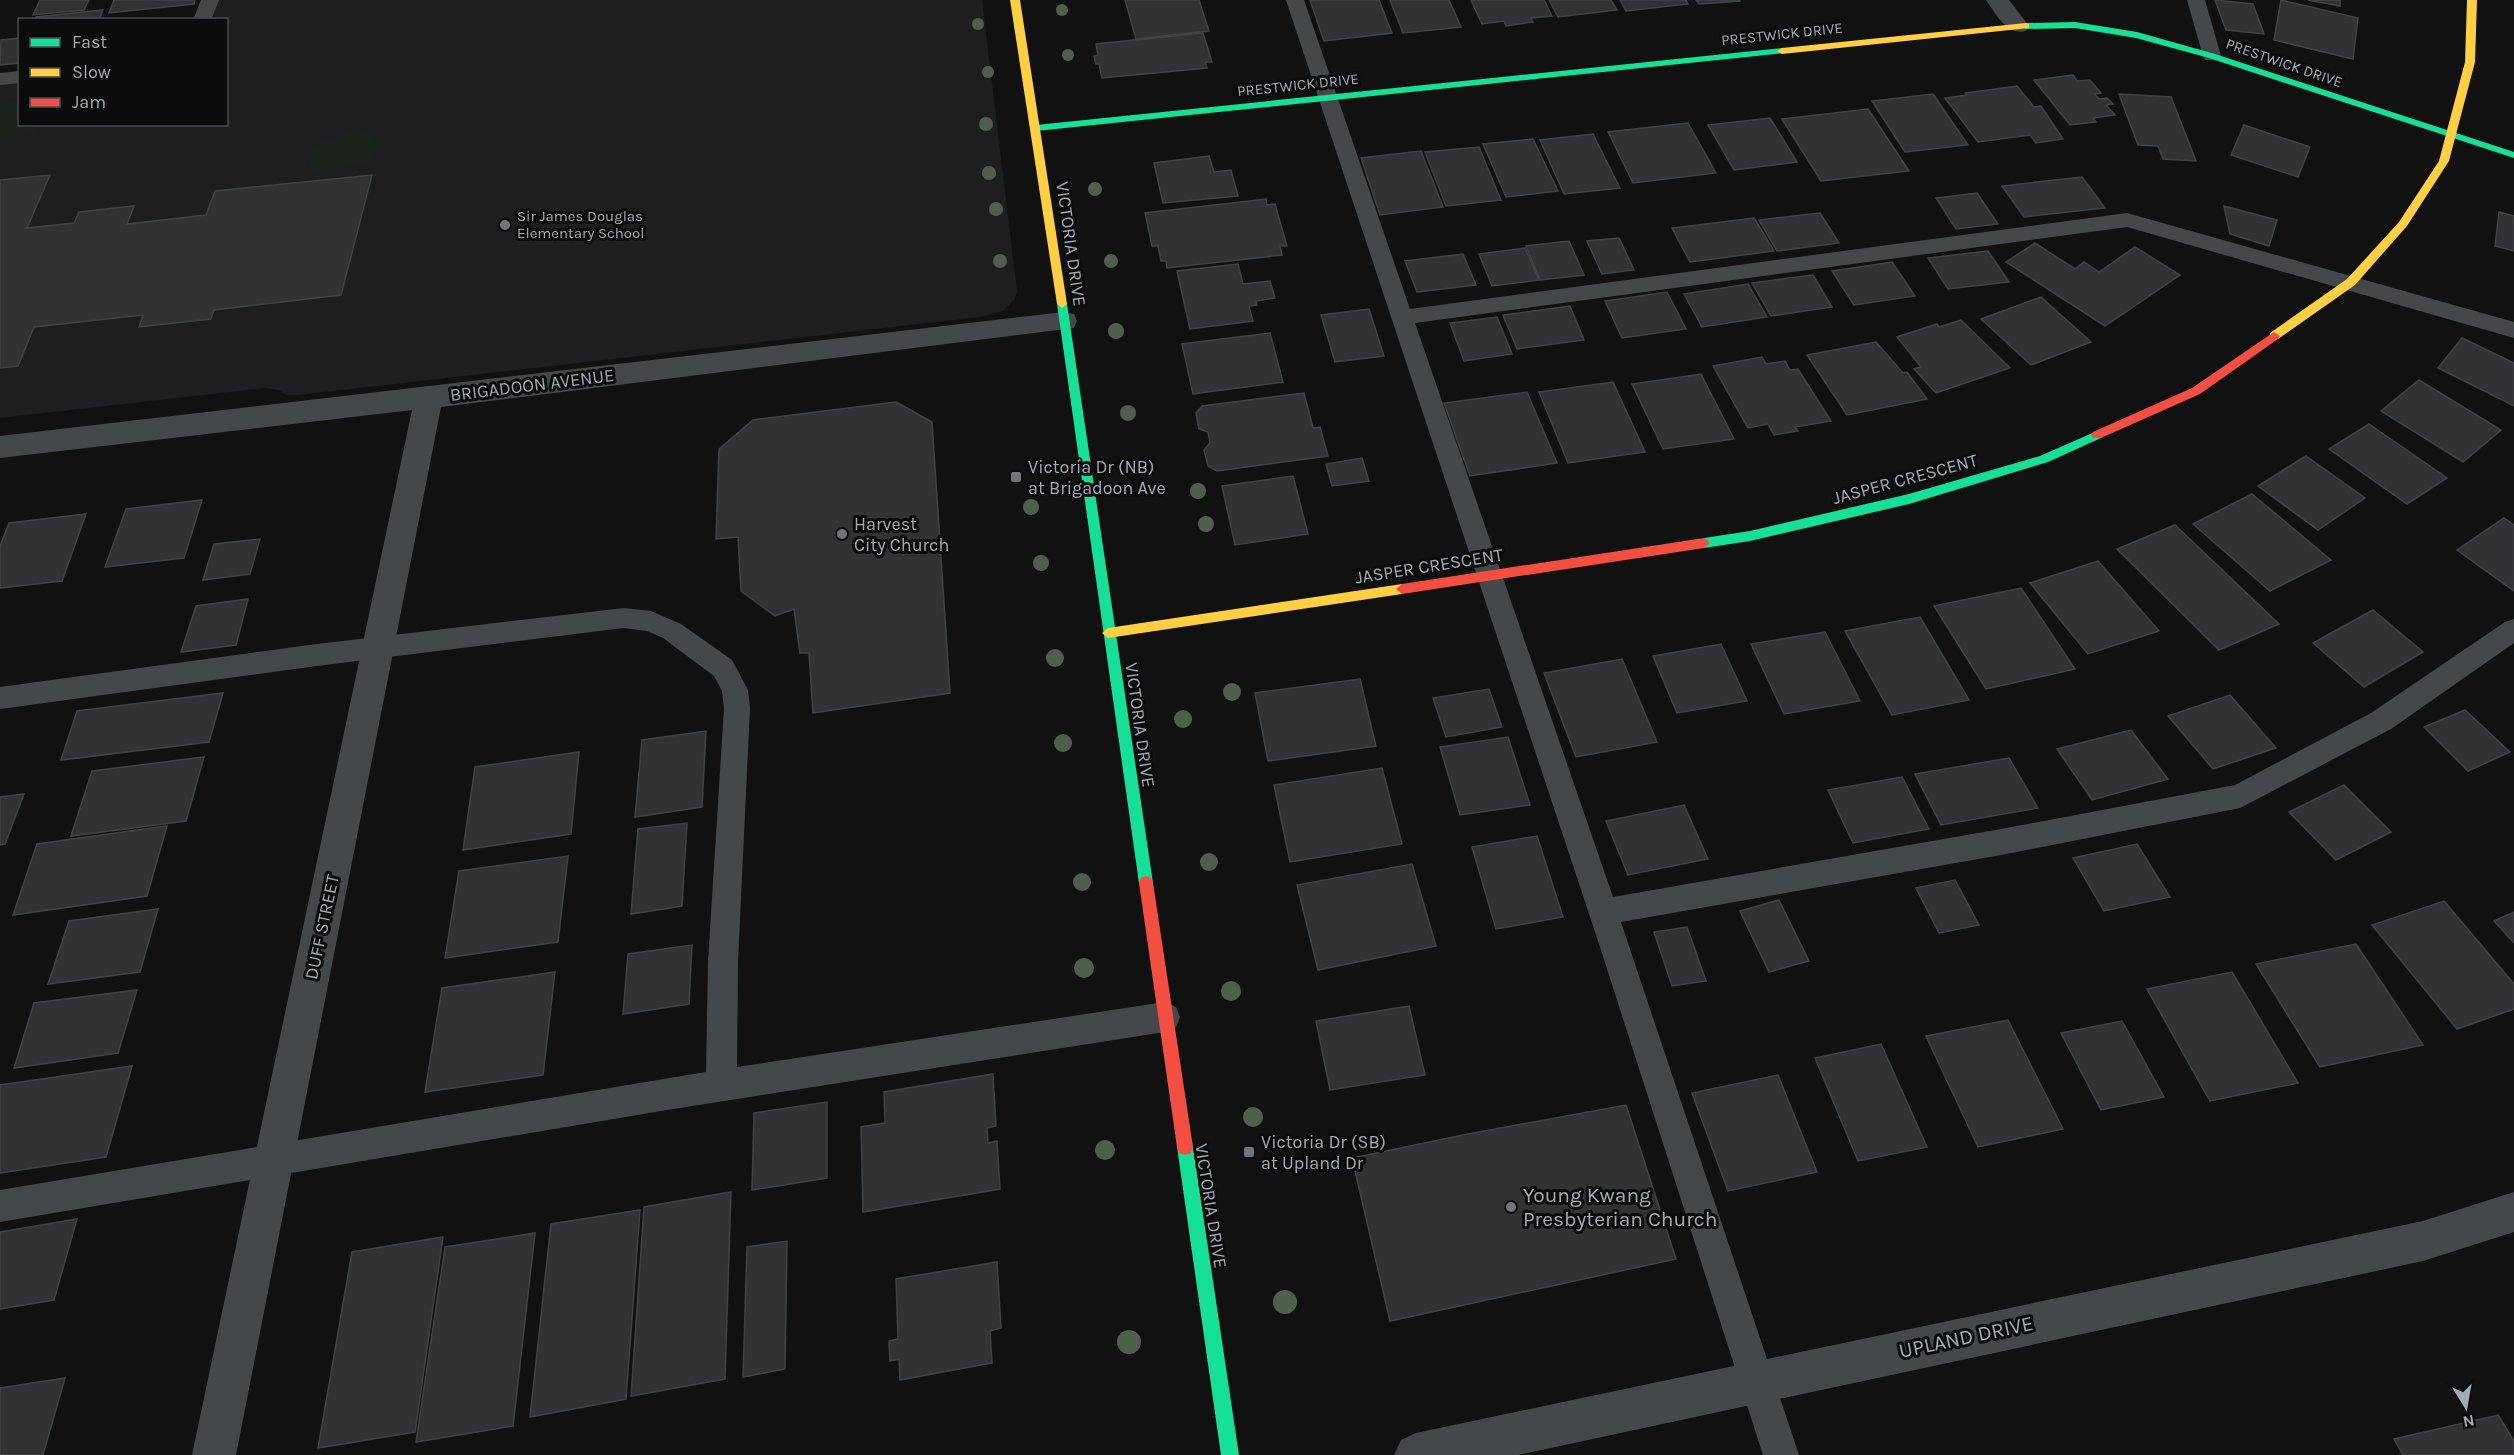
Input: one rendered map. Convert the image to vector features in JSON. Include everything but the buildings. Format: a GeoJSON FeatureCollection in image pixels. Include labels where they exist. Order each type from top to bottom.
{"type":"FeatureCollection","features":[{"type":"Feature","properties":{"kind":"street","name":"VICTORIA DRIVE"},"geometry":{"type":"LineString","coordinates":[[1015,0],[1036,128],[1108,633],[1230,1455]]}},
{"type":"Feature","properties":{"kind":"street"},"geometry":{"type":"LineString","coordinates":[[1997,0],[2018,26]]}},
{"type":"Feature","properties":{"kind":"street","name":"JASPER CRESCENT"},"geometry":{"type":"LineString","coordinates":[[1108,633],[1750,536],[1909,499],[2044,459],[2196,392],[2351,282],[2403,224],[2442,166],[2452,135],[2470,62],[2472,0]]}},
{"type":"Feature","properties":{"kind":"street","name":"PRESTWICK DRIVE"},"geometry":{"type":"LineString","coordinates":[[1036,128],[2018,26],[2075,25],[2137,35],[2212,56],[2514,155]]}},
{"type":"Feature","properties":{"kind":"street","name":"BRIGADOON AVENUE"},"geometry":{"type":"LineString","coordinates":[[0,447],[1064,321]]}},
{"type":"Feature","properties":{"kind":"street","name":"DUFF STREET"},"geometry":{"type":"LineString","coordinates":[[214,1455],[380,648],[429,398]]}},
{"type":"Feature","properties":{"kind":"street","name":"UPLAND DRIVE"},"geometry":{"type":"LineString","coordinates":[[1416,1455],[2423,1240],[2514,1212]]}},
{"type":"Feature","properties":{"kind":"lane"},"geometry":{"type":"LineString","coordinates":[[203,18],[210,0]]}},
{"type":"Feature","properties":{"kind":"lane"},"geometry":{"type":"LineString","coordinates":[[1294,0],[1491,574],[1781,1455]]}},
{"type":"Feature","properties":{"kind":"lane"},"geometry":{"type":"LineString","coordinates":[[2196,0],[2212,56]]}},
{"type":"Feature","properties":{"kind":"lane"},"geometry":{"type":"LineString","coordinates":[[0,79],[18,77]]}},
{"type":"Feature","properties":{"kind":"lane"},"geometry":{"type":"LineString","coordinates":[[1404,317],[2127,219],[2514,330]]}},
{"type":"Feature","properties":{"kind":"lane"},"geometry":{"type":"LineString","coordinates":[[0,698],[624,618],[640,618],[672,630],[723,668],[735,690],[737,708],[723,962],[721,1085]]}},
{"type":"Feature","properties":{"kind":"lane"},"geometry":{"type":"LineString","coordinates":[[1604,912],[2001,842],[2240,796],[2381,721],[2514,629]]}},
{"type":"Feature","properties":{"kind":"lane"},"geometry":{"type":"LineString","coordinates":[[0,1206],[195,1176],[357,1145],[721,1085],[1165,1017]]}},
{"type":"Feature","properties":{"kind":"shaded area","name":"Sir James Douglas Elementary School"},"geometry":{"type":"Polygon","coordinates":[[[210,0],[982,0],[1017,291],[1015,299],[1003,311],[980,317],[298,395],[286,395],[279,390],[265,388],[0,418],[0,79],[18,77],[18,126],[228,126],[228,18],[202,18],[210,0]]]}},
{"type":"Feature","properties":{"kind":"shaded area"},"geometry":{"type":"Polygon","coordinates":[[[18,101],[18,126],[37,126],[33,134],[0,138],[0,103],[18,101]]]}},
{"type":"Feature","properties":{"kind":"shaded area"},"geometry":{"type":"Polygon","coordinates":[[[359,127],[371,135],[376,148],[368,163],[309,172],[311,159],[309,148],[359,127]]]}},
{"type":"Feature","properties":{"kind":"traffic: fast"},"geometry":{"type":"LineString","coordinates":[[2026,26],[2075,25],[2137,35],[2212,56],[2514,155]]}},
{"type":"Feature","properties":{"kind":"traffic: fast"},"geometry":{"type":"LineString","coordinates":[[1036,128],[1782,51]]}},
{"type":"Feature","properties":{"kind":"traffic: fast"},"geometry":{"type":"LineString","coordinates":[[1062,304],[1146,883]]}},
{"type":"Feature","properties":{"kind":"traffic: fast"},"geometry":{"type":"LineString","coordinates":[[1704,543],[1750,536],[1909,499],[2044,459],[2097,435]]}},
{"type":"Feature","properties":{"kind":"traffic: fast"},"geometry":{"type":"LineString","coordinates":[[1185,1147],[1230,1455]]}},
{"type":"Feature","properties":{"kind":"traffic: slow"},"geometry":{"type":"LineString","coordinates":[[1015,0],[1062,304]]}},
{"type":"Feature","properties":{"kind":"traffic: slow"},"geometry":{"type":"LineString","coordinates":[[2274,336],[2351,282],[2403,224],[2444,161],[2470,62],[2472,0]]}},
{"type":"Feature","properties":{"kind":"traffic: slow"},"geometry":{"type":"LineString","coordinates":[[1782,51],[2026,26]]}},
{"type":"Feature","properties":{"kind":"traffic: slow"},"geometry":{"type":"LineString","coordinates":[[1108,633],[1402,589]]}},
{"type":"Feature","properties":{"kind":"traffic: jam"},"geometry":{"type":"LineString","coordinates":[[2097,435],[2196,391],[2274,336]]}},
{"type":"Feature","properties":{"kind":"traffic: jam"},"geometry":{"type":"LineString","coordinates":[[1402,589],[1704,543]]}},
{"type":"Feature","properties":{"kind":"traffic: jam"},"geometry":{"type":"LineString","coordinates":[[1146,883],[1185,1147]]}},
{"type":"Feature","properties":{"kind":"place","name":"Sir James Douglas Elementary School"},"geometry":{"type":"Point","coordinates":[505,225]}},
{"type":"Feature","properties":{"kind":"place","name":"Victoria Dr (NB) at Brigadoon Ave"},"geometry":{"type":"Point","coordinates":[1016,477]}},
{"type":"Feature","properties":{"kind":"place","name":"Harvest City Church"},"geometry":{"type":"Point","coordinates":[842,534]}},
{"type":"Feature","properties":{"kind":"place","name":"Victoria Dr (SB) at Upland Dr"},"geometry":{"type":"Point","coordinates":[1249,1152]}},
{"type":"Feature","properties":{"kind":"place","name":"Young Kwang Presbyterian Church"},"geometry":{"type":"Point","coordinates":[1511,1207]}}]}
